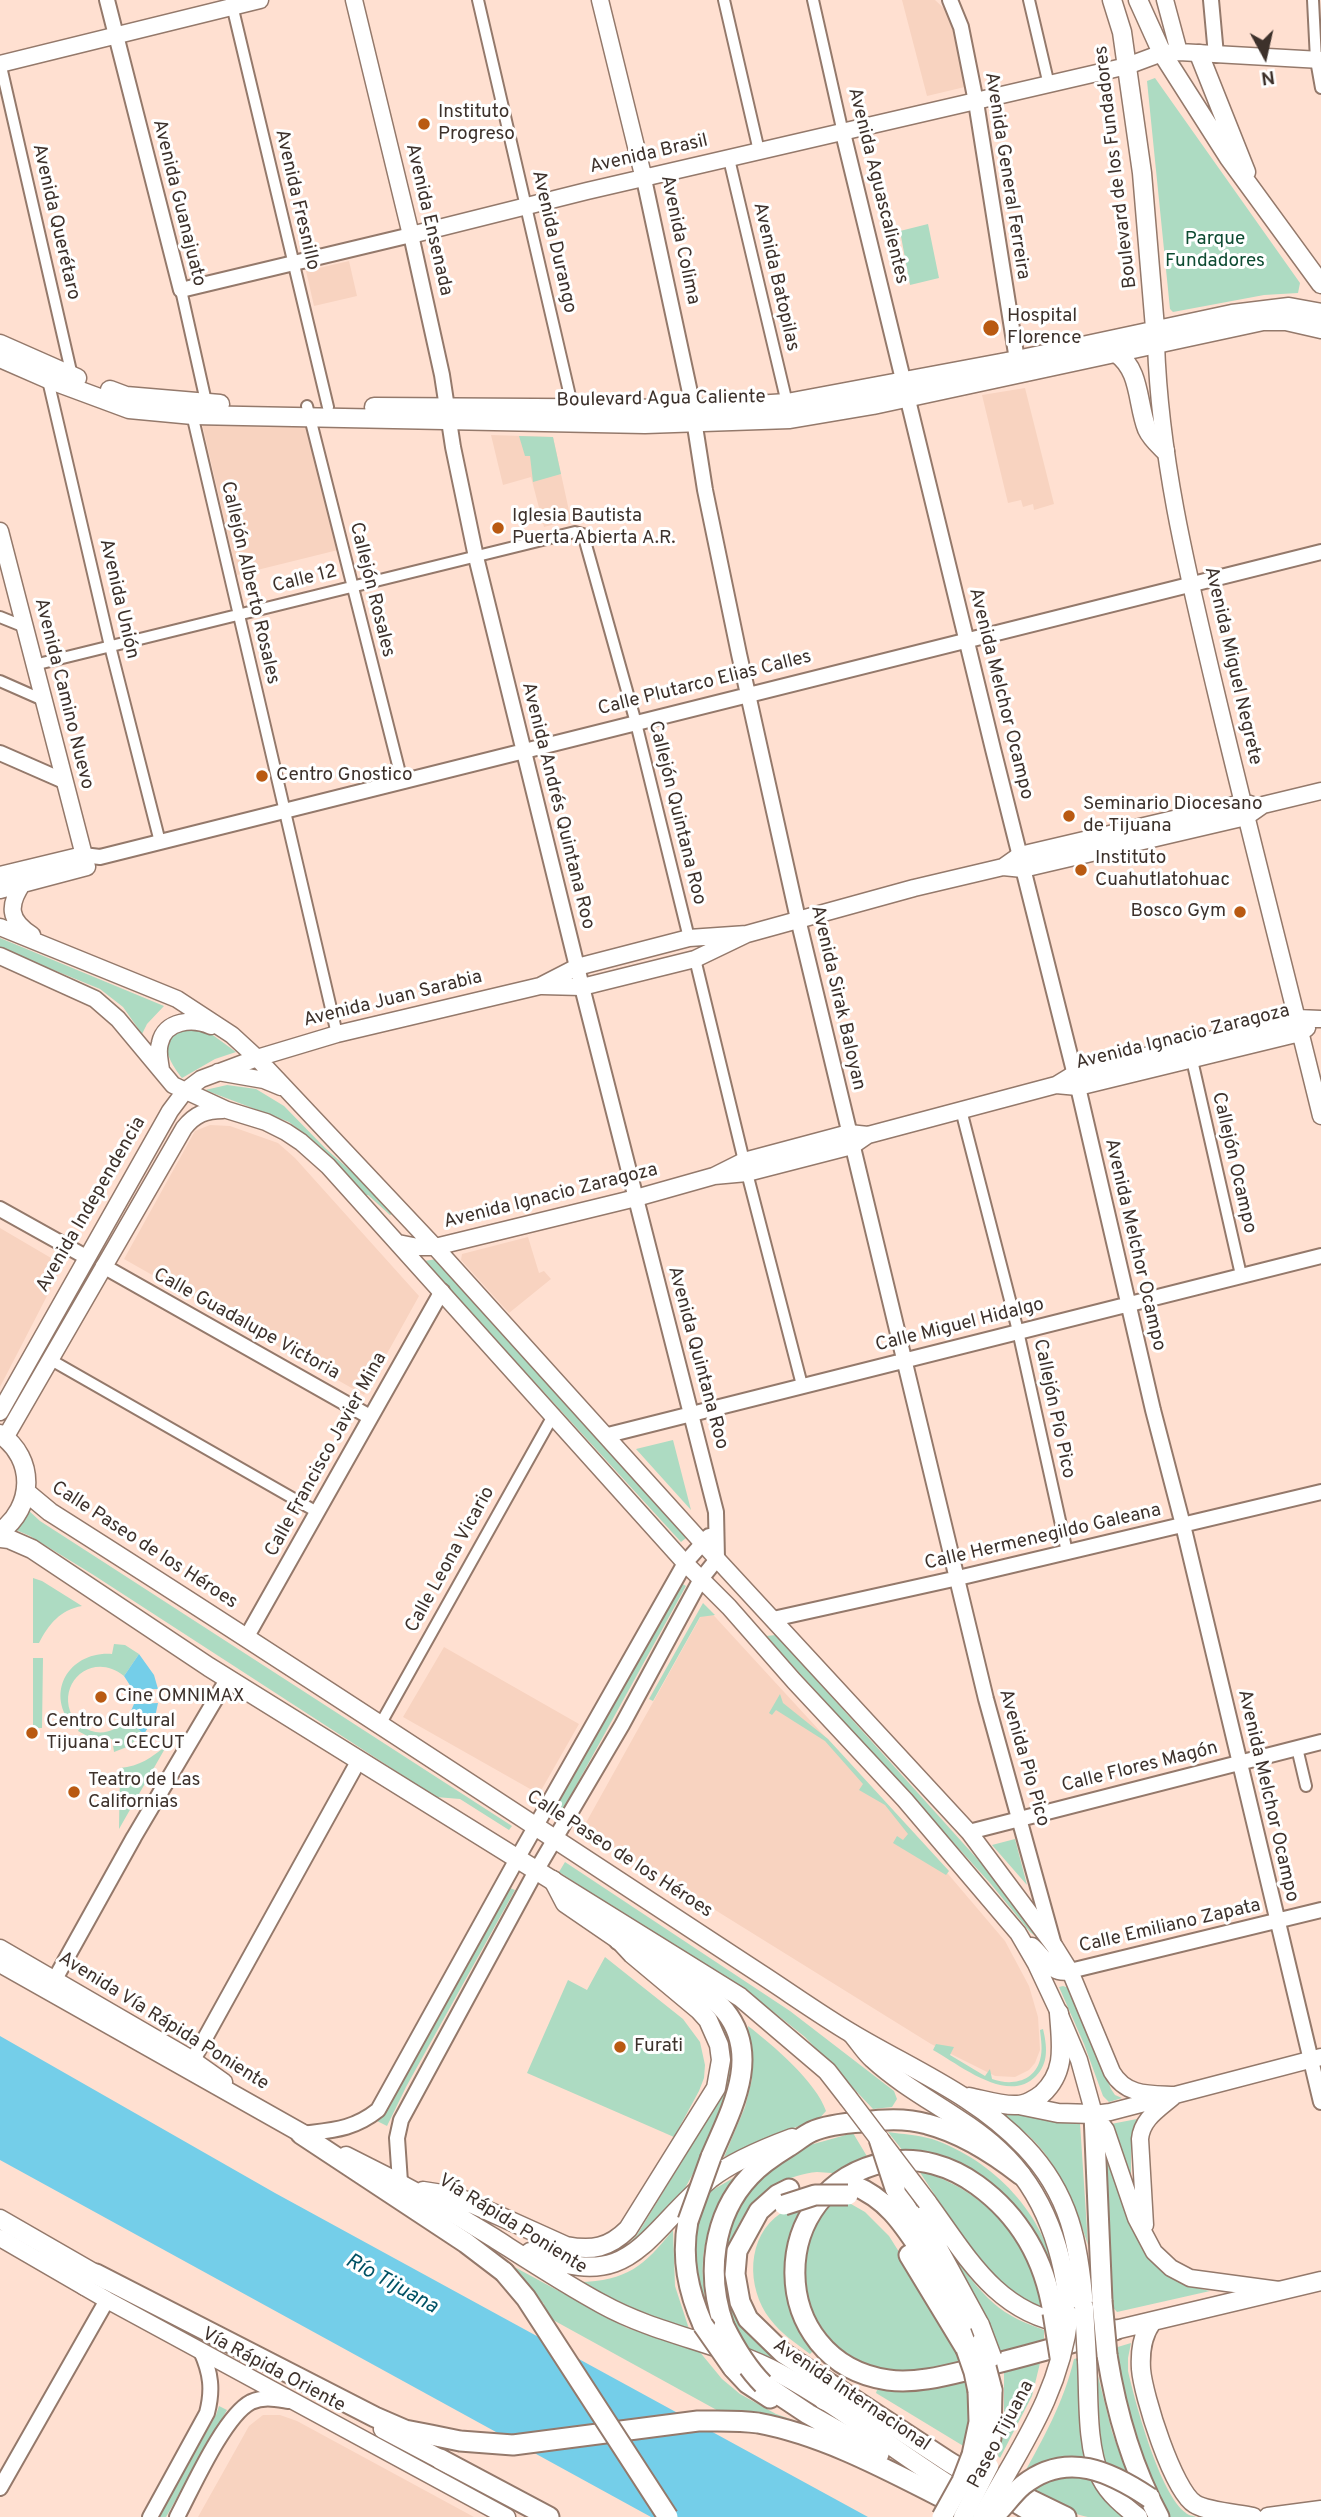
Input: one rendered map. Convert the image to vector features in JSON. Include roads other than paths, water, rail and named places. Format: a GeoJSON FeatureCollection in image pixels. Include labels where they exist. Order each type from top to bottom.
{"type":"FeatureCollection","features":[{"type":"Feature","properties":{"kind":"highway"},"geometry":{"type":"LineString","coordinates":[[619,1940],[638,1948],[709,1997],[725,2011],[740,2041],[742,2077],[688,2221],[685,2268],[703,2325],[733,2368],[761,2393],[808,2414]]}},
{"type":"Feature","properties":{"kind":"highway"},"geometry":{"type":"LineString","coordinates":[[1060,2357],[1077,2309],[1094,2114]]}},
{"type":"Feature","properties":{"kind":"highway"},"geometry":{"type":"LineString","coordinates":[[808,2414],[763,2385],[737,2352],[724,2326],[715,2294],[715,2259],[720,2225],[738,2190],[758,2168],[812,2131],[846,2123],[878,2120],[927,2124],[971,2142],[1021,2175]]}},
{"type":"Feature","properties":{"kind":"highway"},"geometry":{"type":"LineString","coordinates":[[301,2134],[466,2243],[504,2272],[526,2298],[667,2517]]}},
{"type":"Feature","properties":{"kind":"highway"},"geometry":{"type":"LineString","coordinates":[[879,2140],[904,2186],[940,2272]]}},
{"type":"Feature","properties":{"kind":"highway"},"geometry":{"type":"LineString","coordinates":[[1115,2330],[1042,2352],[927,2379],[906,2381],[872,2377],[840,2362],[815,2337],[799,2303],[795,2266],[797,2245],[809,2214],[819,2199],[851,2174],[877,2164],[910,2160],[927,2162],[967,2178],[1005,2209],[1020,2227],[1044,2271],[1077,2309],[1107,2355],[1129,2451],[1151,2510]]}},
{"type":"Feature","properties":{"kind":"highway","name":"Avenida Internacional"},"geometry":{"type":"LineString","coordinates":[[976,2339],[940,2272],[932,2267],[897,2217],[881,2200],[824,2181],[803,2184],[786,2197],[777,2195],[759,2211],[737,2251],[735,2274],[740,2302],[747,2319],[783,2353],[1040,2517]]}},
{"type":"Feature","properties":{"kind":"highway"},"geometry":{"type":"LineString","coordinates":[[850,2190],[889,2223],[976,2339],[974,2372],[990,2392],[979,2422],[981,2461],[957,2517]]}},
{"type":"Feature","properties":{"kind":"highway"},"geometry":{"type":"LineString","coordinates":[[786,2197],[754,2235],[747,2257],[747,2291],[768,2328],[784,2342],[1024,2496],[1066,2517]]}},
{"type":"Feature","properties":{"kind":"highway"},"geometry":{"type":"LineString","coordinates":[[91,2280],[405,2430],[460,2441],[513,2445],[698,2421],[758,2423],[794,2432],[881,2466],[939,2496]]}},
{"type":"Feature","properties":{"kind":"highway"},"geometry":{"type":"LineString","coordinates":[[824,2400],[847,2407],[929,2455],[950,2462]]}},
{"type":"Feature","properties":{"kind":"highway","name":"Avenida Internacional"},"geometry":{"type":"LineString","coordinates":[[808,2414],[879,2454],[939,2496],[980,2517]]}},
{"type":"Feature","properties":{"kind":"highway","name":"Vía Rápida Oriente"},"geometry":{"type":"LineString","coordinates":[[440,2459],[549,2517]]}},
{"type":"Feature","properties":{"kind":"highway"},"geometry":{"type":"LineString","coordinates":[[942,2517],[962,2481],[981,2461]]}},
{"type":"Feature","properties":{"kind":"highway"},"geometry":{"type":"LineString","coordinates":[[993,2517],[1023,2484],[1040,2475],[1071,2467],[1107,2472],[1151,2510]]}},
{"type":"Feature","properties":{"kind":"main road"},"geometry":{"type":"LineString","coordinates":[[0,63],[232,3],[260,0]]}},
{"type":"Feature","properties":{"kind":"main road","name":"Avenida Ensenada"},"geometry":{"type":"LineString","coordinates":[[354,0],[411,235]]}},
{"type":"Feature","properties":{"kind":"main road","name":"Avenida Colima"},"geometry":{"type":"LineString","coordinates":[[600,0],[644,178]]}},
{"type":"Feature","properties":{"kind":"main road","name":"Boulevard de los Fundadores"},"geometry":{"type":"LineString","coordinates":[[1112,0],[1122,32],[1142,173],[1156,337]]}},
{"type":"Feature","properties":{"kind":"main road"},"geometry":{"type":"LineString","coordinates":[[1138,0],[1247,186],[1321,284]]}},
{"type":"Feature","properties":{"kind":"main road"},"geometry":{"type":"LineString","coordinates":[[1166,0],[1170,53]]}},
{"type":"Feature","properties":{"kind":"main road"},"geometry":{"type":"LineString","coordinates":[[1170,53],[1319,60]]}},
{"type":"Feature","properties":{"kind":"main road","name":"Avenida Brasil"},"geometry":{"type":"LineString","coordinates":[[411,235],[644,178],[1049,85],[1170,53]]}},
{"type":"Feature","properties":{"kind":"main road"},"geometry":{"type":"LineString","coordinates":[[1207,54],[1242,159],[1247,186]]}},
{"type":"Feature","properties":{"kind":"main road","name":"Boulevard Agua Caliente"},"geometry":{"type":"LineString","coordinates":[[309,412],[328,407],[450,415],[573,409],[693,416],[906,389],[1116,353],[1156,337],[1273,308],[1299,308],[1321,313]]}},
{"type":"Feature","properties":{"kind":"main road","name":"Boulevard Agua Caliente"},"geometry":{"type":"LineString","coordinates":[[0,358],[74,383],[129,409],[790,419],[1017,360],[1263,321],[1286,321],[1321,329]]}},
{"type":"Feature","properties":{"kind":"main road","name":"Avenida Miguel Negrete"},"geometry":{"type":"LineString","coordinates":[[1156,337],[1158,394],[1165,451],[1191,585],[1321,1116]]}},
{"type":"Feature","properties":{"kind":"main road","name":"Boulevard Agua Caliente"},"geometry":{"type":"LineString","coordinates":[[0,344],[46,372]]}},
{"type":"Feature","properties":{"kind":"main road"},"geometry":{"type":"LineString","coordinates":[[1116,353],[1128,363],[1133,373],[1146,427],[1152,438],[1165,451]]}},
{"type":"Feature","properties":{"kind":"main road","name":"Avenida Camino Nuevo"},"geometry":{"type":"LineString","coordinates":[[0,531],[64,781],[90,860]]}},
{"type":"Feature","properties":{"kind":"main road","name":"Avenida Juan Sarabia"},"geometry":{"type":"LineString","coordinates":[[540,986],[582,987],[695,959],[747,934],[798,919],[1021,862],[1321,791]]}},
{"type":"Feature","properties":{"kind":"main road","name":"Calle Plutarco Elias Calles"},"geometry":{"type":"LineString","coordinates":[[2,874],[90,860]]}},
{"type":"Feature","properties":{"kind":"main road","name":"Calle Plutarco Elias Calles"},"geometry":{"type":"LineString","coordinates":[[0,890],[90,860]]}},
{"type":"Feature","properties":{"kind":"main road"},"geometry":{"type":"LineString","coordinates":[[23,883],[13,900],[12,907],[17,922],[52,947]]}},
{"type":"Feature","properties":{"kind":"main road"},"geometry":{"type":"LineString","coordinates":[[0,927],[177,999],[232,1035],[257,1058],[436,1247],[608,1435],[702,1543],[969,1832],[1070,1971],[1116,2079],[1121,2085],[1134,2092],[1174,2095]]}},
{"type":"Feature","properties":{"kind":"main road","name":"Avenida Juan Sarabia"},"geometry":{"type":"LineString","coordinates":[[257,1058],[337,1034],[540,986],[577,967],[689,938],[747,934]]}},
{"type":"Feature","properties":{"kind":"main road"},"geometry":{"type":"LineString","coordinates":[[0,956],[105,1005],[173,1084],[227,1110],[266,1122],[301,1142],[328,1166],[554,1414],[685,1563],[729,1607],[786,1673],[905,1800],[1018,1933],[1042,1955],[1055,1972],[1070,1971]]}},
{"type":"Feature","properties":{"kind":"main road","name":"Avenida Ignacio Zaragoza"},"geometry":{"type":"LineString","coordinates":[[1076,1081],[1319,1020]]}},
{"type":"Feature","properties":{"kind":"main road"},"geometry":{"type":"LineString","coordinates":[[161,1071],[160,1039],[169,1028],[178,1023],[204,1023],[232,1035]]}},
{"type":"Feature","properties":{"kind":"main road","name":"Avenida Ignacio Zaragoza"},"geometry":{"type":"LineString","coordinates":[[398,1243],[436,1247],[636,1198],[1056,1085],[1192,1060],[1298,1025]]}},
{"type":"Feature","properties":{"kind":"main road","name":"Avenida Independencia"},"geometry":{"type":"LineString","coordinates":[[0,1412],[170,1111],[185,1091],[215,1072],[257,1058]]}},
{"type":"Feature","properties":{"kind":"main road"},"geometry":{"type":"LineString","coordinates":[[215,1072],[264,1080],[284,1088]]}},
{"type":"Feature","properties":{"kind":"main road","name":"Avenida Independencia"},"geometry":{"type":"LineString","coordinates":[[3,1436],[51,1360],[184,1128],[192,1118],[206,1111],[227,1110]]}},
{"type":"Feature","properties":{"kind":"main road"},"geometry":{"type":"LineString","coordinates":[[0,1532],[22,1507],[27,1480],[21,1457],[3,1436]]}},
{"type":"Feature","properties":{"kind":"main road","name":"Calle Paseo de los Héroes"},"geometry":{"type":"LineString","coordinates":[[26,1492],[50,1511],[381,1723],[852,2034],[966,2097],[1024,2145],[1053,2183],[1074,2229],[1080,2259],[1077,2309],[1087,2360],[1090,2416],[1097,2466],[1111,2492],[1151,2510]]}},
{"type":"Feature","properties":{"kind":"main road"},"geometry":{"type":"LineString","coordinates":[[0,1538],[32,1549],[228,1678],[740,1997],[827,2071],[879,2140]]}},
{"type":"Feature","properties":{"kind":"main road"},"geometry":{"type":"LineString","coordinates":[[729,1607],[756,1618],[773,1619]]}},
{"type":"Feature","properties":{"kind":"main road"},"geometry":{"type":"LineString","coordinates":[[407,2186],[455,2196],[566,2245],[581,2249],[607,2246],[628,2229],[716,2088],[721,2060],[715,2033],[708,2020],[619,1940],[565,1903],[553,1880]]}},
{"type":"Feature","properties":{"kind":"main road"},"geometry":{"type":"LineString","coordinates":[[1018,1933],[1059,2012],[1079,2060],[1094,2114],[1106,2130],[1136,2218],[1154,2252],[1171,2268],[1190,2278],[1282,2290]]}},
{"type":"Feature","properties":{"kind":"main road","name":"Avenida Vía Rápida Poniente"},"geometry":{"type":"LineString","coordinates":[[0,1948],[193,2060],[301,2134]]}},
{"type":"Feature","properties":{"kind":"main road","name":"Vía Rápida Poniente"},"geometry":{"type":"LineString","coordinates":[[0,1963],[301,2134],[407,2186],[493,2237],[553,2277],[625,2316],[653,2328],[730,2352],[777,2372],[1003,2517]]}},
{"type":"Feature","properties":{"kind":"main road"},"geometry":{"type":"LineString","coordinates":[[1019,2105],[1038,2097],[1058,2074],[1062,2054],[1059,2012]]}},
{"type":"Feature","properties":{"kind":"main road"},"geometry":{"type":"LineString","coordinates":[[852,2034],[873,2059],[1000,2151],[1021,2175],[1054,2235],[1077,2309]]}},
{"type":"Feature","properties":{"kind":"main road"},"geometry":{"type":"LineString","coordinates":[[966,2097],[1058,2113],[1094,2114],[1316,2058]]}},
{"type":"Feature","properties":{"kind":"main road"},"geometry":{"type":"LineString","coordinates":[[1149,2244],[1143,2207],[1141,2130],[1148,2119],[1174,2095]]}},
{"type":"Feature","properties":{"kind":"main road"},"geometry":{"type":"LineString","coordinates":[[493,2237],[549,2260],[572,2266],[589,2268],[619,2262],[634,2254],[676,2210],[713,2177],[777,2144],[812,2131]]}},
{"type":"Feature","properties":{"kind":"main road"},"geometry":{"type":"LineString","coordinates":[[904,2186],[927,2202],[974,2266],[1009,2301],[1041,2318],[1115,2330],[1321,2281]]}},
{"type":"Feature","properties":{"kind":"main road"},"geometry":{"type":"LineString","coordinates":[[904,2186],[976,2339],[990,2352],[990,2392]]}},
{"type":"Feature","properties":{"kind":"main road","name":"Vía Rápida Oriente"},"geometry":{"type":"LineString","coordinates":[[4,2227],[91,2280],[150,2306],[440,2459]]}},
{"type":"Feature","properties":{"kind":"main road","name":"Vía Rápida Oriente"},"geometry":{"type":"LineString","coordinates":[[91,2280],[107,2300],[507,2517]]}},
{"type":"Feature","properties":{"kind":"main road"},"geometry":{"type":"LineString","coordinates":[[1152,2322],[1143,2338],[1143,2384],[1156,2428],[1184,2493],[1196,2505],[1254,2517]]}},
{"type":"Feature","properties":{"kind":"main road","name":"Paseo Tijuana"},"geometry":{"type":"LineString","coordinates":[[980,2517],[1041,2416],[1060,2357]]}},
{"type":"Feature","properties":{"kind":"main road"},"geometry":{"type":"LineString","coordinates":[[440,2459],[539,2517]]}},
{"type":"Feature","properties":{"kind":"main road"},"geometry":{"type":"LineString","coordinates":[[963,2517],[981,2461]]}},
{"type":"Feature","properties":{"kind":"main road"},"geometry":{"type":"LineString","coordinates":[[1268,2517],[1321,2510]]}},
{"type":"Feature","properties":{"kind":"street","name":"Avenida Guanajuato"},"geometry":{"type":"LineString","coordinates":[[107,0],[181,290],[200,409]]}},
{"type":"Feature","properties":{"kind":"street","name":"Avenida Durango"},"geometry":{"type":"LineString","coordinates":[[478,0],[573,409]]}},
{"type":"Feature","properties":{"kind":"street"},"geometry":{"type":"LineString","coordinates":[[724,0],[759,152]]}},
{"type":"Feature","properties":{"kind":"street","name":"Avenida Aguascalientes"},"geometry":{"type":"LineString","coordinates":[[813,0],[906,389]]}},
{"type":"Feature","properties":{"kind":"street","name":"Avenida General Ferreira"},"geometry":{"type":"LineString","coordinates":[[950,0],[961,27],[976,102],[1017,360]]}},
{"type":"Feature","properties":{"kind":"street"},"geometry":{"type":"LineString","coordinates":[[1029,0],[1049,85]]}},
{"type":"Feature","properties":{"kind":"street"},"geometry":{"type":"LineString","coordinates":[[1207,54],[1211,0]]}},
{"type":"Feature","properties":{"kind":"street"},"geometry":{"type":"LineString","coordinates":[[1313,0],[1321,88]]}},
{"type":"Feature","properties":{"kind":"street","name":"Avenida Fresnillo"},"geometry":{"type":"LineString","coordinates":[[232,3],[328,407]]}},
{"type":"Feature","properties":{"kind":"street","name":"Avenida Querétaro"},"geometry":{"type":"LineString","coordinates":[[0,63],[74,383]]}},
{"type":"Feature","properties":{"kind":"street","name":"Avenida Batopilas"},"geometry":{"type":"LineString","coordinates":[[729,159],[787,403]]}},
{"type":"Feature","properties":{"kind":"street","name":"Avenida Colima"},"geometry":{"type":"LineString","coordinates":[[644,178],[693,416]]}},
{"type":"Feature","properties":{"kind":"street","name":"Avenida Brasil"},"geometry":{"type":"LineString","coordinates":[[181,290],[411,235]]}},
{"type":"Feature","properties":{"kind":"street","name":"Avenida Ensenada"},"geometry":{"type":"LineString","coordinates":[[411,235],[450,415]]}},
{"type":"Feature","properties":{"kind":"street","name":"Avenida Unión"},"geometry":{"type":"LineString","coordinates":[[46,372],[110,646],[160,842]]}},
{"type":"Feature","properties":{"kind":"street","name":"Avenida Melchor Ocampo"},"geometry":{"type":"LineString","coordinates":[[906,389],[1076,1081],[1276,1922],[1316,2058],[1321,2102]]}},
{"type":"Feature","properties":{"kind":"street","name":"Callejón Alberto Rosales"},"geometry":{"type":"LineString","coordinates":[[200,409],[239,615],[337,1034]]}},
{"type":"Feature","properties":{"kind":"street","name":"Callejón Rosales"},"geometry":{"type":"LineString","coordinates":[[309,412],[402,782]]}},
{"type":"Feature","properties":{"kind":"street","name":"Avenida Andrés Quintana Roo"},"geometry":{"type":"LineString","coordinates":[[450,415],[453,447],[476,557],[636,1198]]}},
{"type":"Feature","properties":{"kind":"street","name":"Avenida Sirak Baloyan"},"geometry":{"type":"LineString","coordinates":[[693,416],[705,490],[798,919],[958,1578]]}},
{"type":"Feature","properties":{"kind":"street","name":"Calle 12"},"geometry":{"type":"LineString","coordinates":[[34,665],[575,532],[583,534]]}},
{"type":"Feature","properties":{"kind":"street","name":"Callejón Quintana Roo"},"geometry":{"type":"LineString","coordinates":[[583,534],[636,723],[689,938]]}},
{"type":"Feature","properties":{"kind":"street","name":"Calle Plutarco Elias Calles"},"geometry":{"type":"LineString","coordinates":[[90,860],[1321,552]]}},
{"type":"Feature","properties":{"kind":"street"},"geometry":{"type":"LineString","coordinates":[[0,617],[25,627]]}},
{"type":"Feature","properties":{"kind":"street"},"geometry":{"type":"LineString","coordinates":[[0,681],[43,699]]}},
{"type":"Feature","properties":{"kind":"street"},"geometry":{"type":"LineString","coordinates":[[0,753],[64,781]]}},
{"type":"Feature","properties":{"kind":"street"},"geometry":{"type":"LineString","coordinates":[[695,959],[745,1167],[802,1385]]}},
{"type":"Feature","properties":{"kind":"street","name":"Callejón Ocampo"},"geometry":{"type":"LineString","coordinates":[[1192,1060],[1241,1275]]}},
{"type":"Feature","properties":{"kind":"street","name":"Callejón Pío Pico"},"geometry":{"type":"LineString","coordinates":[[961,1110],[1018,1331],[1067,1552]]}},
{"type":"Feature","properties":{"kind":"street","name":"Avenida Quintana Roo"},"geometry":{"type":"LineString","coordinates":[[636,1198],[716,1512],[717,1559]]}},
{"type":"Feature","properties":{"kind":"street"},"geometry":{"type":"LineString","coordinates":[[0,1209],[86,1257]]}},
{"type":"Feature","properties":{"kind":"street","name":"Calle Miguel Hidalgo"},"geometry":{"type":"LineString","coordinates":[[608,1435],[1321,1255]]}},
{"type":"Feature","properties":{"kind":"street","name":"Calle Guadalupe Victoria"},"geometry":{"type":"LineString","coordinates":[[103,1266],[370,1417]]}},
{"type":"Feature","properties":{"kind":"street","name":"Calle Francisco Javier Mina"},"geometry":{"type":"LineString","coordinates":[[246,1637],[442,1291]]}},
{"type":"Feature","properties":{"kind":"street"},"geometry":{"type":"LineString","coordinates":[[51,1360],[317,1512]]}},
{"type":"Feature","properties":{"kind":"street","name":"Calle Leona Vicario"},"geometry":{"type":"LineString","coordinates":[[381,1723],[554,1414]]}},
{"type":"Feature","properties":{"kind":"street","name":"Calle Hermenegildo Galeana"},"geometry":{"type":"LineString","coordinates":[[773,1619],[1321,1492]]}},
{"type":"Feature","properties":{"kind":"street"},"geometry":{"type":"LineString","coordinates":[[301,2134],[350,2127],[365,2121],[378,2110],[516,1859],[685,1563],[717,1528]]}},
{"type":"Feature","properties":{"kind":"street"},"geometry":{"type":"LineString","coordinates":[[407,2186],[397,2138],[401,2120],[701,1579],[717,1559]]}},
{"type":"Feature","properties":{"kind":"street","name":"Avenida Pio Pico"},"geometry":{"type":"LineString","coordinates":[[958,1578],[986,1699],[1055,1947]]}},
{"type":"Feature","properties":{"kind":"street"},"geometry":{"type":"LineString","coordinates":[[55,1979],[134,1837],[228,1678]]}},
{"type":"Feature","properties":{"kind":"street","name":"Calle Flores Magón"},"geometry":{"type":"LineString","coordinates":[[969,1832],[1321,1742]]}},
{"type":"Feature","properties":{"kind":"street"},"geometry":{"type":"LineString","coordinates":[[1297,1748],[1306,1786]]}},
{"type":"Feature","properties":{"kind":"street"},"geometry":{"type":"LineString","coordinates":[[193,2060],[359,1760]]}},
{"type":"Feature","properties":{"kind":"street","name":"Calle Emiliano Zapata"},"geometry":{"type":"LineString","coordinates":[[1070,1971],[1321,1910]]}},
{"type":"Feature","properties":{"kind":"street"},"geometry":{"type":"LineString","coordinates":[[0,2488],[107,2300]]}},
{"type":"Feature","properties":{"kind":"street"},"geometry":{"type":"LineString","coordinates":[[150,2517],[207,2413],[212,2382],[201,2351]]}},
{"type":"Feature","properties":{"kind":"street"},"geometry":{"type":"LineString","coordinates":[[177,2517],[228,2425],[239,2411],[261,2399],[292,2401]]}},
{"type":"Feature","properties":{"kind":"water"},"geometry":{"type":"Polygon","coordinates":[[[139,1654],[154,1675],[158,1689],[133,1690],[124,1676],[139,1654]]]}},
{"type":"Feature","properties":{"kind":"water"},"geometry":{"type":"Polygon","coordinates":[[[158,1703],[155,1717],[144,1734],[127,1720],[134,1704],[158,1703]]]}},
{"type":"Feature","properties":{"kind":"water","name":"Río Tijuana"},"geometry":{"type":"Polygon","coordinates":[[[0,2036],[275,2193],[868,2517],[651,2517],[0,2160],[0,2036]]]}},
{"type":"Feature","properties":{"kind":"place","name":"Instituto Progreso"},"geometry":{"type":"Point","coordinates":[424,124]}},
{"type":"Feature","properties":{"kind":"place","name":"Hospital Florence"},"geometry":{"type":"Point","coordinates":[991,328]}},
{"type":"Feature","properties":{"kind":"place","name":"Iglesia Bautista Puerta Abierta A.R."},"geometry":{"type":"Point","coordinates":[498,528]}},
{"type":"Feature","properties":{"kind":"place","name":"Centro Gnostico"},"geometry":{"type":"Point","coordinates":[262,776]}},
{"type":"Feature","properties":{"kind":"place","name":"Seminario Diocesano de Tijuana"},"geometry":{"type":"Point","coordinates":[1069,816]}},
{"type":"Feature","properties":{"kind":"place","name":"Instituto Cuahutlatohuac"},"geometry":{"type":"Point","coordinates":[1081,870]}},
{"type":"Feature","properties":{"kind":"place","name":"Bosco Gym"},"geometry":{"type":"Point","coordinates":[1240,912]}},
{"type":"Feature","properties":{"kind":"place","name":"Cine OMNIMAX"},"geometry":{"type":"Point","coordinates":[101,1697]}},
{"type":"Feature","properties":{"kind":"place","name":"Centro Cultural Tijuana - CECUT"},"geometry":{"type":"Point","coordinates":[32,1733]}},
{"type":"Feature","properties":{"kind":"place","name":"Teatro de Las Californias"},"geometry":{"type":"Point","coordinates":[74,1792]}},
{"type":"Feature","properties":{"kind":"place","name":"Furati"},"geometry":{"type":"Point","coordinates":[620,2047]}},
{"type":"Feature","properties":{"kind":"park label","name":"Parque Fundadores"},"geometry":{"type":"Point","coordinates":[1215,251]}}]}
